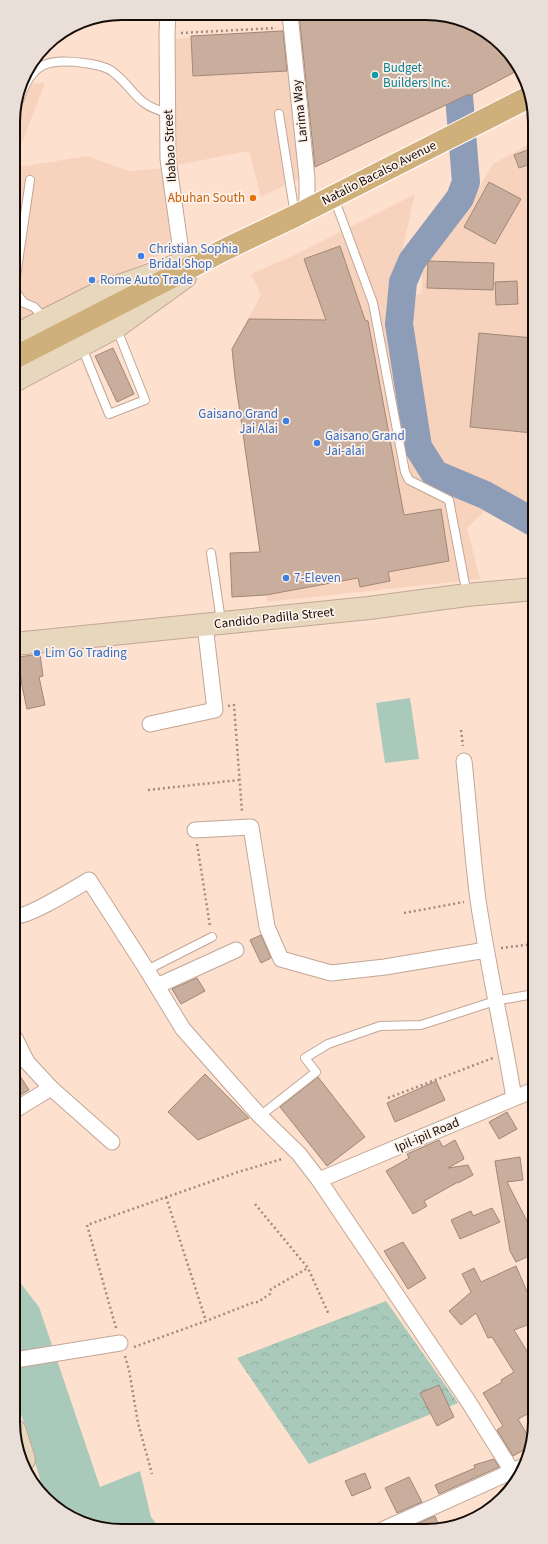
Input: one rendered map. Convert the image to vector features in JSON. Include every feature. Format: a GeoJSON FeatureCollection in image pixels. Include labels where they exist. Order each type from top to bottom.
{"type":"FeatureCollection","features":[{"type":"Feature","properties":{"kind":"main road","name":"Natalio Bacalso Avenue"},"geometry":{"type":"LineString","coordinates":[[20,378],[81,345],[111,319],[184,270],[334,197],[525,98]]}},
{"type":"Feature","properties":{"kind":"main road","name":"Natalio Bacalso Avenue"},"geometry":{"type":"LineString","coordinates":[[20,333],[99,293],[184,270]]}},
{"type":"Feature","properties":{"kind":"main road"},"geometry":{"type":"LineString","coordinates":[[20,356],[111,319]]}},
{"type":"Feature","properties":{"kind":"main road","name":"Candido Padilla Street"},"geometry":{"type":"LineString","coordinates":[[20,643],[369,608],[467,595],[528,590]]}},
{"type":"Feature","properties":{"kind":"street","name":"Ibabao Street"},"geometry":{"type":"LineString","coordinates":[[168,20],[168,160],[184,270]]}},
{"type":"Feature","properties":{"kind":"street","name":"Larima Way"},"geometry":{"type":"LineString","coordinates":[[291,20],[307,178],[301,213]]}},
{"type":"Feature","properties":{"kind":"street"},"geometry":{"type":"LineString","coordinates":[[150,724],[215,710],[213,624]]}},
{"type":"Feature","properties":{"kind":"street"},"geometry":{"type":"LineString","coordinates":[[464,761],[478,899],[495,1001],[507,1053],[514,1098]]}},
{"type":"Feature","properties":{"kind":"street"},"geometry":{"type":"LineString","coordinates":[[195,830],[251,827],[267,927],[281,958],[331,973],[385,967],[486,950]]}},
{"type":"Feature","properties":{"kind":"street"},"geometry":{"type":"LineString","coordinates":[[20,916],[30,913],[90,880],[183,1029],[260,1116],[300,1154],[320,1180],[468,1401],[517,1469]]}},
{"type":"Feature","properties":{"kind":"street"},"geometry":{"type":"LineString","coordinates":[[157,986],[236,950]]}},
{"type":"Feature","properties":{"kind":"street"},"geometry":{"type":"LineString","coordinates":[[20,1048],[27,1062],[51,1088],[112,1142]]}},
{"type":"Feature","properties":{"kind":"street"},"geometry":{"type":"LineString","coordinates":[[20,1107],[51,1088]]}},
{"type":"Feature","properties":{"kind":"street","name":"Ipil-ipil Road"},"geometry":{"type":"LineString","coordinates":[[320,1180],[528,1092]]}},
{"type":"Feature","properties":{"kind":"street"},"geometry":{"type":"LineString","coordinates":[[20,1359],[125,1346]]}},
{"type":"Feature","properties":{"kind":"street"},"geometry":{"type":"LineString","coordinates":[[396,1524],[514,1474]]}},
{"type":"Feature","properties":{"kind":"lane"},"geometry":{"type":"LineString","coordinates":[[31,75],[48,62],[69,61],[93,64],[112,71],[147,106],[154,110],[168,113]]}},
{"type":"Feature","properties":{"kind":"lane"},"geometry":{"type":"LineString","coordinates":[[279,114],[301,213]]}},
{"type":"Feature","properties":{"kind":"lane"},"geometry":{"type":"LineString","coordinates":[[20,249],[30,180]]}},
{"type":"Feature","properties":{"kind":"lane"},"geometry":{"type":"LineString","coordinates":[[334,197],[373,303],[405,472],[409,480],[449,500],[467,595]]}},
{"type":"Feature","properties":{"kind":"lane"},"geometry":{"type":"LineString","coordinates":[[20,298],[24,303],[34,307],[45,320]]}},
{"type":"Feature","properties":{"kind":"lane"},"geometry":{"type":"LineString","coordinates":[[81,345],[108,414],[145,400],[111,319]]}},
{"type":"Feature","properties":{"kind":"lane"},"geometry":{"type":"LineString","coordinates":[[211,553],[213,624]]}},
{"type":"Feature","properties":{"kind":"lane"},"geometry":{"type":"LineString","coordinates":[[147,970],[212,937]]}},
{"type":"Feature","properties":{"kind":"lane"},"geometry":{"type":"LineString","coordinates":[[260,1116],[316,1072],[305,1058],[328,1044],[380,1026],[420,1025],[495,1001],[528,995]]}},
{"type":"Feature","properties":{"kind":"path"},"geometry":{"type":"LineString","coordinates":[[167,34],[291,20]]}},
{"type":"Feature","properties":{"kind":"path"},"geometry":{"type":"LineString","coordinates":[[234,705],[243,827]]}},
{"type":"Feature","properties":{"kind":"path"},"geometry":{"type":"LineString","coordinates":[[148,790],[239,780]]}},
{"type":"Feature","properties":{"kind":"path"},"geometry":{"type":"LineString","coordinates":[[195,830],[212,937]]}},
{"type":"Feature","properties":{"kind":"path"},"geometry":{"type":"LineString","coordinates":[[404,913],[478,899]]}},
{"type":"Feature","properties":{"kind":"path"},"geometry":{"type":"LineString","coordinates":[[486,950],[528,945]]}},
{"type":"Feature","properties":{"kind":"path"},"geometry":{"type":"LineString","coordinates":[[388,1098],[507,1053]]}},
{"type":"Feature","properties":{"kind":"path"},"geometry":{"type":"LineString","coordinates":[[87,1225],[238,1172],[300,1154]]}},
{"type":"Feature","properties":{"kind":"path"},"geometry":{"type":"LineString","coordinates":[[166,1197],[206,1321]]}},
{"type":"Feature","properties":{"kind":"path"},"geometry":{"type":"LineString","coordinates":[[256,1204],[308,1268],[329,1315]]}},
{"type":"Feature","properties":{"kind":"path"},"geometry":{"type":"LineString","coordinates":[[125,1346],[206,1321],[258,1302],[270,1294],[270,1289],[308,1268]]}},
{"type":"Feature","properties":{"kind":"shaded area"},"geometry":{"type":"Polygon","coordinates":[[[288,29],[302,177],[261,197],[249,151],[177,165],[175,39],[288,29]]]}},
{"type":"Feature","properties":{"kind":"shaded area"},"geometry":{"type":"Polygon","coordinates":[[[45,83],[20,148],[20,115],[23,95],[28,84],[45,83]]]}},
{"type":"Feature","properties":{"kind":"shaded area"},"geometry":{"type":"Polygon","coordinates":[[[528,145],[528,504],[492,491],[451,470],[432,455],[421,424],[407,299],[422,293],[422,271],[461,219],[493,164],[528,145]]]}},
{"type":"Feature","properties":{"kind":"shaded area"},"geometry":{"type":"Polygon","coordinates":[[[87,156],[129,171],[164,168],[174,248],[20,323],[20,167],[87,156]]]}},
{"type":"Feature","properties":{"kind":"shaded area","name":"Gaisano Grand Jai-alai"},"geometry":{"type":"Polygon","coordinates":[[[415,194],[395,282],[389,321],[411,455],[432,476],[462,500],[485,511],[467,528],[480,579],[267,602],[232,349],[261,295],[251,274],[299,253],[415,194]]]}},
{"type":"Feature","properties":{"kind":"green space"},"geometry":{"type":"Polygon","coordinates":[[[410,698],[419,759],[385,763],[376,703],[410,698]]]}},
{"type":"Feature","properties":{"kind":"green space"},"geometry":{"type":"Polygon","coordinates":[[[20,1282],[39,1307],[100,1487],[140,1471],[151,1517],[156,1524],[122,1524],[95,1521],[60,1503],[42,1485],[20,1410],[20,1282]]]}},
{"type":"Feature","properties":{"kind":"green space"},"geometry":{"type":"Polygon","coordinates":[[[386,1301],[458,1403],[309,1464],[237,1358],[386,1301]]]}},
{"type":"Feature","properties":{"kind":"building","name":"Budget Builders Inc."},"geometry":{"type":"Polygon","coordinates":[[[300,20],[433,20],[459,25],[488,41],[503,55],[515,72],[469,96],[469,94],[315,167],[300,20]]]}},
{"type":"Feature","properties":{"kind":"building"},"geometry":{"type":"Polygon","coordinates":[[[283,31],[287,71],[193,76],[191,36],[283,31]]]}},
{"type":"Feature","properties":{"kind":"building"},"geometry":{"type":"Polygon","coordinates":[[[528,150],[528,165],[519,168],[514,155],[528,150]]]}},
{"type":"Feature","properties":{"kind":"building"},"geometry":{"type":"Polygon","coordinates":[[[489,182],[521,199],[495,244],[464,227],[489,182]]]}},
{"type":"Feature","properties":{"kind":"building","name":"Gaisano Grand Jai-alai"},"geometry":{"type":"Polygon","coordinates":[[[340,246],[365,320],[368,321],[404,515],[441,509],[449,561],[388,572],[390,581],[360,587],[358,578],[266,595],[232,597],[230,553],[260,552],[232,349],[249,319],[326,320],[304,259],[340,246]]]}},
{"type":"Feature","properties":{"kind":"building"},"geometry":{"type":"Polygon","coordinates":[[[428,261],[494,263],[493,290],[427,288],[428,261]]]}},
{"type":"Feature","properties":{"kind":"building"},"geometry":{"type":"Polygon","coordinates":[[[517,281],[518,304],[496,305],[495,282],[517,281]]]}},
{"type":"Feature","properties":{"kind":"building"},"geometry":{"type":"Polygon","coordinates":[[[479,333],[528,338],[528,433],[470,427],[479,333]]]}},
{"type":"Feature","properties":{"kind":"building"},"geometry":{"type":"Polygon","coordinates":[[[113,348],[134,394],[117,402],[95,356],[113,348]]]}},
{"type":"Feature","properties":{"kind":"building"},"geometry":{"type":"Polygon","coordinates":[[[40,654],[43,676],[39,677],[45,705],[27,709],[20,672],[20,657],[40,654]]]}},
{"type":"Feature","properties":{"kind":"building"},"geometry":{"type":"Polygon","coordinates":[[[261,935],[271,958],[261,963],[250,940],[261,935]]]}},
{"type":"Feature","properties":{"kind":"building"},"geometry":{"type":"Polygon","coordinates":[[[197,978],[205,991],[181,1004],[172,989],[197,978]]]}},
{"type":"Feature","properties":{"kind":"building"},"geometry":{"type":"Polygon","coordinates":[[[205,1074],[249,1118],[198,1140],[168,1112],[205,1074]]]}},
{"type":"Feature","properties":{"kind":"building"},"geometry":{"type":"Polygon","coordinates":[[[20,1076],[29,1090],[20,1095],[20,1076]]]}},
{"type":"Feature","properties":{"kind":"building"},"geometry":{"type":"Polygon","coordinates":[[[318,1077],[365,1137],[327,1166],[280,1107],[318,1077]]]}},
{"type":"Feature","properties":{"kind":"building"},"geometry":{"type":"Polygon","coordinates":[[[436,1081],[445,1100],[395,1122],[387,1103],[436,1081]]]}},
{"type":"Feature","properties":{"kind":"building"},"geometry":{"type":"Polygon","coordinates":[[[507,1112],[517,1129],[499,1139],[489,1122],[507,1112]]]}},
{"type":"Feature","properties":{"kind":"building"},"geometry":{"type":"Polygon","coordinates":[[[439,1140],[443,1147],[455,1140],[464,1159],[448,1168],[468,1165],[473,1175],[424,1201],[427,1206],[413,1214],[386,1171],[409,1158],[407,1154],[439,1140]]]}},
{"type":"Feature","properties":{"kind":"building"},"geometry":{"type":"Polygon","coordinates":[[[520,1157],[523,1180],[507,1182],[528,1223],[528,1256],[516,1262],[510,1251],[495,1161],[520,1157]]]}},
{"type":"Feature","properties":{"kind":"building"},"geometry":{"type":"Polygon","coordinates":[[[492,1208],[500,1222],[460,1239],[451,1220],[471,1211],[473,1216],[492,1208]]]}},
{"type":"Feature","properties":{"kind":"building"},"geometry":{"type":"Polygon","coordinates":[[[403,1242],[426,1278],[408,1289],[384,1251],[403,1242]]]}},
{"type":"Feature","properties":{"kind":"building"},"geometry":{"type":"Polygon","coordinates":[[[516,1266],[528,1294],[528,1325],[514,1330],[528,1353],[528,1414],[518,1419],[527,1435],[525,1449],[513,1456],[497,1430],[503,1426],[483,1393],[502,1382],[501,1380],[514,1372],[492,1337],[488,1338],[476,1313],[461,1325],[449,1311],[471,1292],[462,1274],[474,1268],[481,1282],[516,1266]]]}},
{"type":"Feature","properties":{"kind":"building"},"geometry":{"type":"Polygon","coordinates":[[[439,1385],[454,1417],[437,1426],[420,1393],[439,1385]]]}},
{"type":"Feature","properties":{"kind":"building"},"geometry":{"type":"Polygon","coordinates":[[[494,1459],[499,1467],[439,1494],[435,1485],[475,1468],[474,1465],[494,1459]]]}},
{"type":"Feature","properties":{"kind":"building"},"geometry":{"type":"Polygon","coordinates":[[[365,1473],[371,1488],[352,1496],[345,1481],[365,1473]]]}},
{"type":"Feature","properties":{"kind":"building"},"geometry":{"type":"Polygon","coordinates":[[[409,1477],[422,1502],[397,1513],[385,1488],[409,1477]]]}},
{"type":"Feature","properties":{"kind":"building"},"geometry":{"type":"Polygon","coordinates":[[[435,1516],[438,1523],[426,1524],[417,1524],[435,1516]]]}},
{"type":"Feature","properties":{"kind":"waterway"},"geometry":{"type":"LineString","coordinates":[[454,60],[459,96],[466,182],[460,198],[412,261],[403,282],[399,324],[418,447],[435,474],[485,495],[528,519]]}},
{"type":"Feature","properties":{"kind":"place","name":"Budget Builders Inc."},"geometry":{"type":"Point","coordinates":[375,75]}},
{"type":"Feature","properties":{"kind":"place","name":"Abuhan South"},"geometry":{"type":"Point","coordinates":[253,198]}},
{"type":"Feature","properties":{"kind":"place","name":"Christian Sophia Bridal Shop"},"geometry":{"type":"Point","coordinates":[141,256]}},
{"type":"Feature","properties":{"kind":"place","name":"Rome Auto Trade"},"geometry":{"type":"Point","coordinates":[92,280]}},
{"type":"Feature","properties":{"kind":"place","name":"Gaisano Grand Jai Alai"},"geometry":{"type":"Point","coordinates":[286,421]}},
{"type":"Feature","properties":{"kind":"place","name":"Gaisano Grand Jai-alai"},"geometry":{"type":"Point","coordinates":[317,443]}},
{"type":"Feature","properties":{"kind":"place","name":"7-Eleven"},"geometry":{"type":"Point","coordinates":[286,578]}},
{"type":"Feature","properties":{"kind":"place","name":"Lim Go Trading"},"geometry":{"type":"Point","coordinates":[37,653]}}]}
